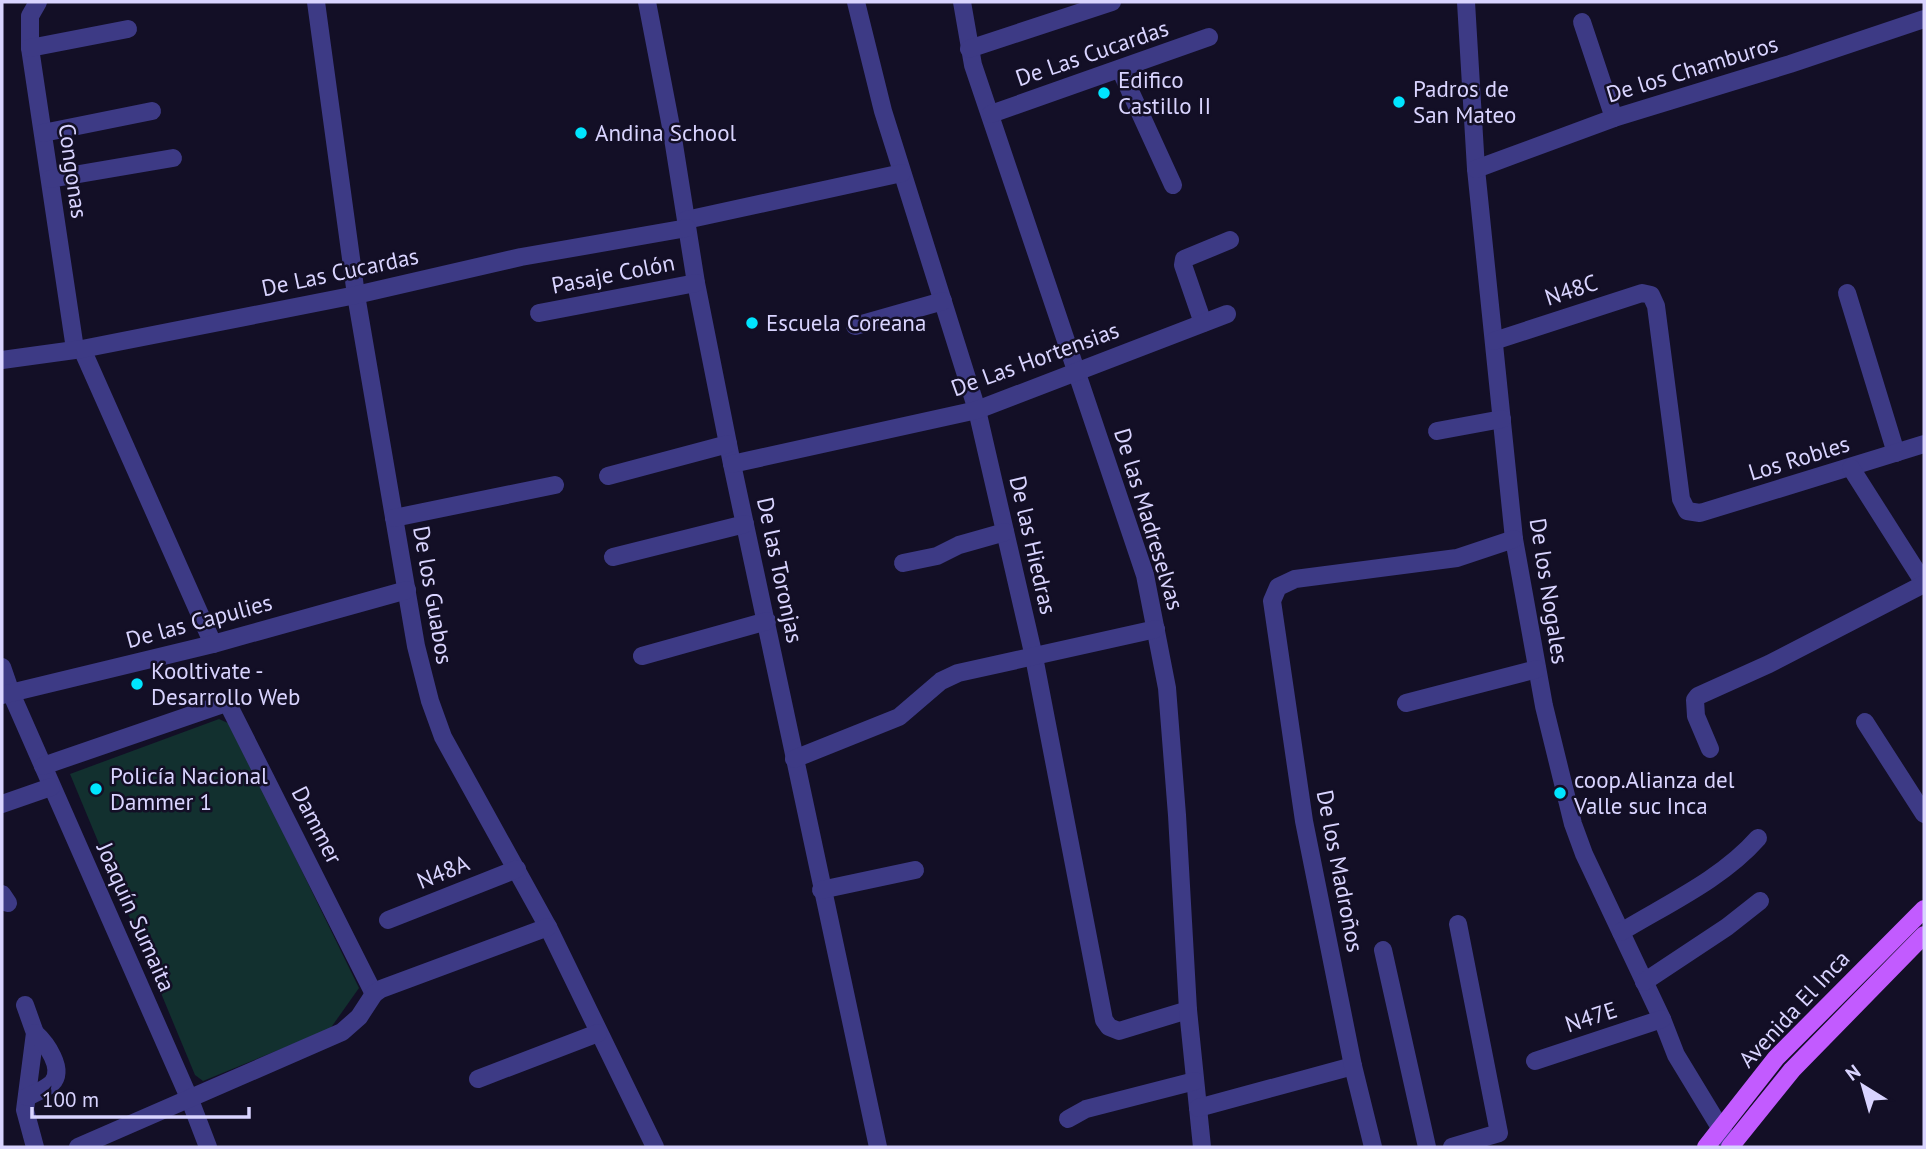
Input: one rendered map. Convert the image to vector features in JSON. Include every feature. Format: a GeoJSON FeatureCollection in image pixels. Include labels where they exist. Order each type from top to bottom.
{"type":"FeatureCollection","features":[{"type":"Feature","properties":{"kind":"main road","name":"Avenida El Inca"},"geometry":{"type":"LineString","coordinates":[[1706,1147],[1776,1058],[1924,909]]}},
{"type":"Feature","properties":{"kind":"main road","name":"Avenida El Inca"},"geometry":{"type":"LineString","coordinates":[[1732,1147],[1792,1070],[1924,935]]}},
{"type":"Feature","properties":{"kind":"street","name":"Congonas"},"geometry":{"type":"LineString","coordinates":[[38,2],[30,16],[30,47],[78,349],[213,643]]}},
{"type":"Feature","properties":{"kind":"street","name":"De los Guabos"},"geometry":{"type":"LineString","coordinates":[[316,2],[356,295],[416,646],[438,723],[474,796],[548,928],[654,1147]]}},
{"type":"Feature","properties":{"kind":"street","name":"De las Toronjas"},"geometry":{"type":"LineString","coordinates":[[646,2],[696,283],[732,464],[877,1147]]}},
{"type":"Feature","properties":{"kind":"street","name":"De las Hiedras"},"geometry":{"type":"LineString","coordinates":[[856,2],[883,110],[977,410],[1034,657],[1104,1020],[1113,1030],[1122,1031],[1188,1010]]}},
{"type":"Feature","properties":{"kind":"street","name":"De las Madreselvas"},"geometry":{"type":"LineString","coordinates":[[962,2],[969,49],[1145,575],[1167,688],[1188,1010],[1202,1147]]}},
{"type":"Feature","properties":{"kind":"street"},"geometry":{"type":"LineString","coordinates":[[969,49],[1112,2]]}},
{"type":"Feature","properties":{"kind":"street","name":"De los Nogales"},"geometry":{"type":"LineString","coordinates":[[1466,2],[1476,169],[1514,539],[1544,706],[1573,824],[1584,855],[1662,1019],[1676,1055],[1732,1147]]}},
{"type":"Feature","properties":{"kind":"street","name":"De los Chamburos"},"geometry":{"type":"LineString","coordinates":[[1476,169],[1614,118],[1790,64],[1924,19]]}},
{"type":"Feature","properties":{"kind":"street"},"geometry":{"type":"LineString","coordinates":[[1582,22],[1614,118]]}},
{"type":"Feature","properties":{"kind":"street"},"geometry":{"type":"LineString","coordinates":[[30,47],[128,29]]}},
{"type":"Feature","properties":{"kind":"street","name":"De Las Cucardas"},"geometry":{"type":"LineString","coordinates":[[991,114],[1209,37]]}},
{"type":"Feature","properties":{"kind":"street"},"geometry":{"type":"LineString","coordinates":[[1120,69],[1173,185]]}},
{"type":"Feature","properties":{"kind":"street"},"geometry":{"type":"LineString","coordinates":[[43,133],[152,111]]}},
{"type":"Feature","properties":{"kind":"street"},"geometry":{"type":"LineString","coordinates":[[50,180],[173,158]]}},
{"type":"Feature","properties":{"kind":"street","name":"De Las Cucardas"},"geometry":{"type":"LineString","coordinates":[[2,360],[78,349],[356,295],[520,257],[687,224],[902,173]]}},
{"type":"Feature","properties":{"kind":"street"},"geometry":{"type":"LineString","coordinates":[[1203,323],[1183,265],[1184,259],[1230,240]]}},
{"type":"Feature","properties":{"kind":"street","name":"Pasaje Colón"},"geometry":{"type":"LineString","coordinates":[[539,313],[696,283]]}},
{"type":"Feature","properties":{"kind":"street","name":"N48C"},"geometry":{"type":"LineString","coordinates":[[1494,341],[1642,293],[1651,295],[1656,306],[1681,499],[1687,510]]}},
{"type":"Feature","properties":{"kind":"street"},"geometry":{"type":"LineString","coordinates":[[1847,293],[1896,453]]}},
{"type":"Feature","properties":{"kind":"street"},"geometry":{"type":"LineString","coordinates":[[855,326],[943,301]]}},
{"type":"Feature","properties":{"kind":"street","name":"De Las Hortensias"},"geometry":{"type":"LineString","coordinates":[[732,464],[977,410],[1227,314]]}},
{"type":"Feature","properties":{"kind":"street"},"geometry":{"type":"LineString","coordinates":[[1437,431],[1502,419]]}},
{"type":"Feature","properties":{"kind":"street"},"geometry":{"type":"LineString","coordinates":[[608,476],[728,444]]}},
{"type":"Feature","properties":{"kind":"street","name":"Los Robles"},"geometry":{"type":"LineString","coordinates":[[1687,510],[1700,513],[1924,444]]}},
{"type":"Feature","properties":{"kind":"street"},"geometry":{"type":"LineString","coordinates":[[1710,749],[1696,716],[1695,700],[1698,696],[1769,664],[1924,584],[1851,468]]}},
{"type":"Feature","properties":{"kind":"street"},"geometry":{"type":"LineString","coordinates":[[394,518],[555,485]]}},
{"type":"Feature","properties":{"kind":"street"},"geometry":{"type":"LineString","coordinates":[[613,557],[745,524]]}},
{"type":"Feature","properties":{"kind":"street"},"geometry":{"type":"LineString","coordinates":[[903,563],[937,556],[959,545],[1005,532]]}},
{"type":"Feature","properties":{"kind":"street","name":"De los Madroños"},"geometry":{"type":"LineString","coordinates":[[1373,1147],[1353,1066],[1304,821],[1272,601],[1278,587],[1295,579],[1457,558],[1514,539]]}},
{"type":"Feature","properties":{"kind":"street","name":"De las Capulies"},"geometry":{"type":"LineString","coordinates":[[6,694],[213,643],[407,590]]}},
{"type":"Feature","properties":{"kind":"street"},"geometry":{"type":"LineString","coordinates":[[642,656],[766,621]]}},
{"type":"Feature","properties":{"kind":"street"},"geometry":{"type":"LineString","coordinates":[[794,759],[899,717],[950,676],[1156,629]]}},
{"type":"Feature","properties":{"kind":"street","name":"Joaquín Sumaita"},"geometry":{"type":"LineString","coordinates":[[2,667],[6,694],[43,766],[190,1100],[208,1147]]}},
{"type":"Feature","properties":{"kind":"street"},"geometry":{"type":"LineString","coordinates":[[1406,703],[1537,669]]}},
{"type":"Feature","properties":{"kind":"street","name":"Dammer"},"geometry":{"type":"LineString","coordinates":[[43,766],[228,704],[374,994]]}},
{"type":"Feature","properties":{"kind":"street"},"geometry":{"type":"LineString","coordinates":[[1865,722],[1924,814]]}},
{"type":"Feature","properties":{"kind":"street"},"geometry":{"type":"LineString","coordinates":[[2,804],[51,787]]}},
{"type":"Feature","properties":{"kind":"street"},"geometry":{"type":"LineString","coordinates":[[1621,932],[1731,863],[1758,838]]}},
{"type":"Feature","properties":{"kind":"street","name":"N48A"},"geometry":{"type":"LineString","coordinates":[[388,920],[517,869]]}},
{"type":"Feature","properties":{"kind":"street"},"geometry":{"type":"LineString","coordinates":[[821,890],[915,870]]}},
{"type":"Feature","properties":{"kind":"street"},"geometry":{"type":"LineString","coordinates":[[1644,982],[1727,927],[1760,901]]}},
{"type":"Feature","properties":{"kind":"street"},"geometry":{"type":"LineString","coordinates":[[1452,1147],[1499,1133],[1458,924]]}},
{"type":"Feature","properties":{"kind":"street"},"geometry":{"type":"LineString","coordinates":[[78,1147],[342,1032],[359,1017],[380,989],[548,928]]}},
{"type":"Feature","properties":{"kind":"street"},"geometry":{"type":"LineString","coordinates":[[1383,950],[1427,1147]]}},
{"type":"Feature","properties":{"kind":"street"},"geometry":{"type":"LineString","coordinates":[[25,1005],[35,1033],[43,1041],[56,1066],[55,1078],[49,1086],[27,1097]]}},
{"type":"Feature","properties":{"kind":"street","name":"N47E"},"geometry":{"type":"LineString","coordinates":[[1535,1061],[1662,1019]]}},
{"type":"Feature","properties":{"kind":"street"},"geometry":{"type":"LineString","coordinates":[[34,1147],[26,1119],[35,1033]]}},
{"type":"Feature","properties":{"kind":"street"},"geometry":{"type":"LineString","coordinates":[[478,1079],[598,1033]]}},
{"type":"Feature","properties":{"kind":"street"},"geometry":{"type":"LineString","coordinates":[[1198,1108],[1353,1066]]}},
{"type":"Feature","properties":{"kind":"street"},"geometry":{"type":"LineString","coordinates":[[1068,1119],[1086,1109],[1195,1081]]}},
{"type":"Feature","properties":{"kind":"green space"},"geometry":{"type":"Polygon","coordinates":[[[219,719],[230,724],[359,988],[330,1029],[203,1081],[195,1075],[70,774],[219,719]]]}},
{"type":"Feature","properties":{"kind":"place","name":"Edifico Castillo II"},"geometry":{"type":"Point","coordinates":[1104,93]}},
{"type":"Feature","properties":{"kind":"place","name":"Padros de San Mateo"},"geometry":{"type":"Point","coordinates":[1399,102]}},
{"type":"Feature","properties":{"kind":"place","name":"Andina School"},"geometry":{"type":"Point","coordinates":[581,133]}},
{"type":"Feature","properties":{"kind":"place","name":"Escuela Coreana"},"geometry":{"type":"Point","coordinates":[752,323]}},
{"type":"Feature","properties":{"kind":"place","name":"Kooltivate - Desarrollo Web"},"geometry":{"type":"Point","coordinates":[137,684]}},
{"type":"Feature","properties":{"kind":"place","name":"Policía Nacional Dammer 1"},"geometry":{"type":"Point","coordinates":[96,789]}},
{"type":"Feature","properties":{"kind":"place","name":"coop.Alianza del Valle suc Inca"},"geometry":{"type":"Point","coordinates":[1560,793]}}]}
